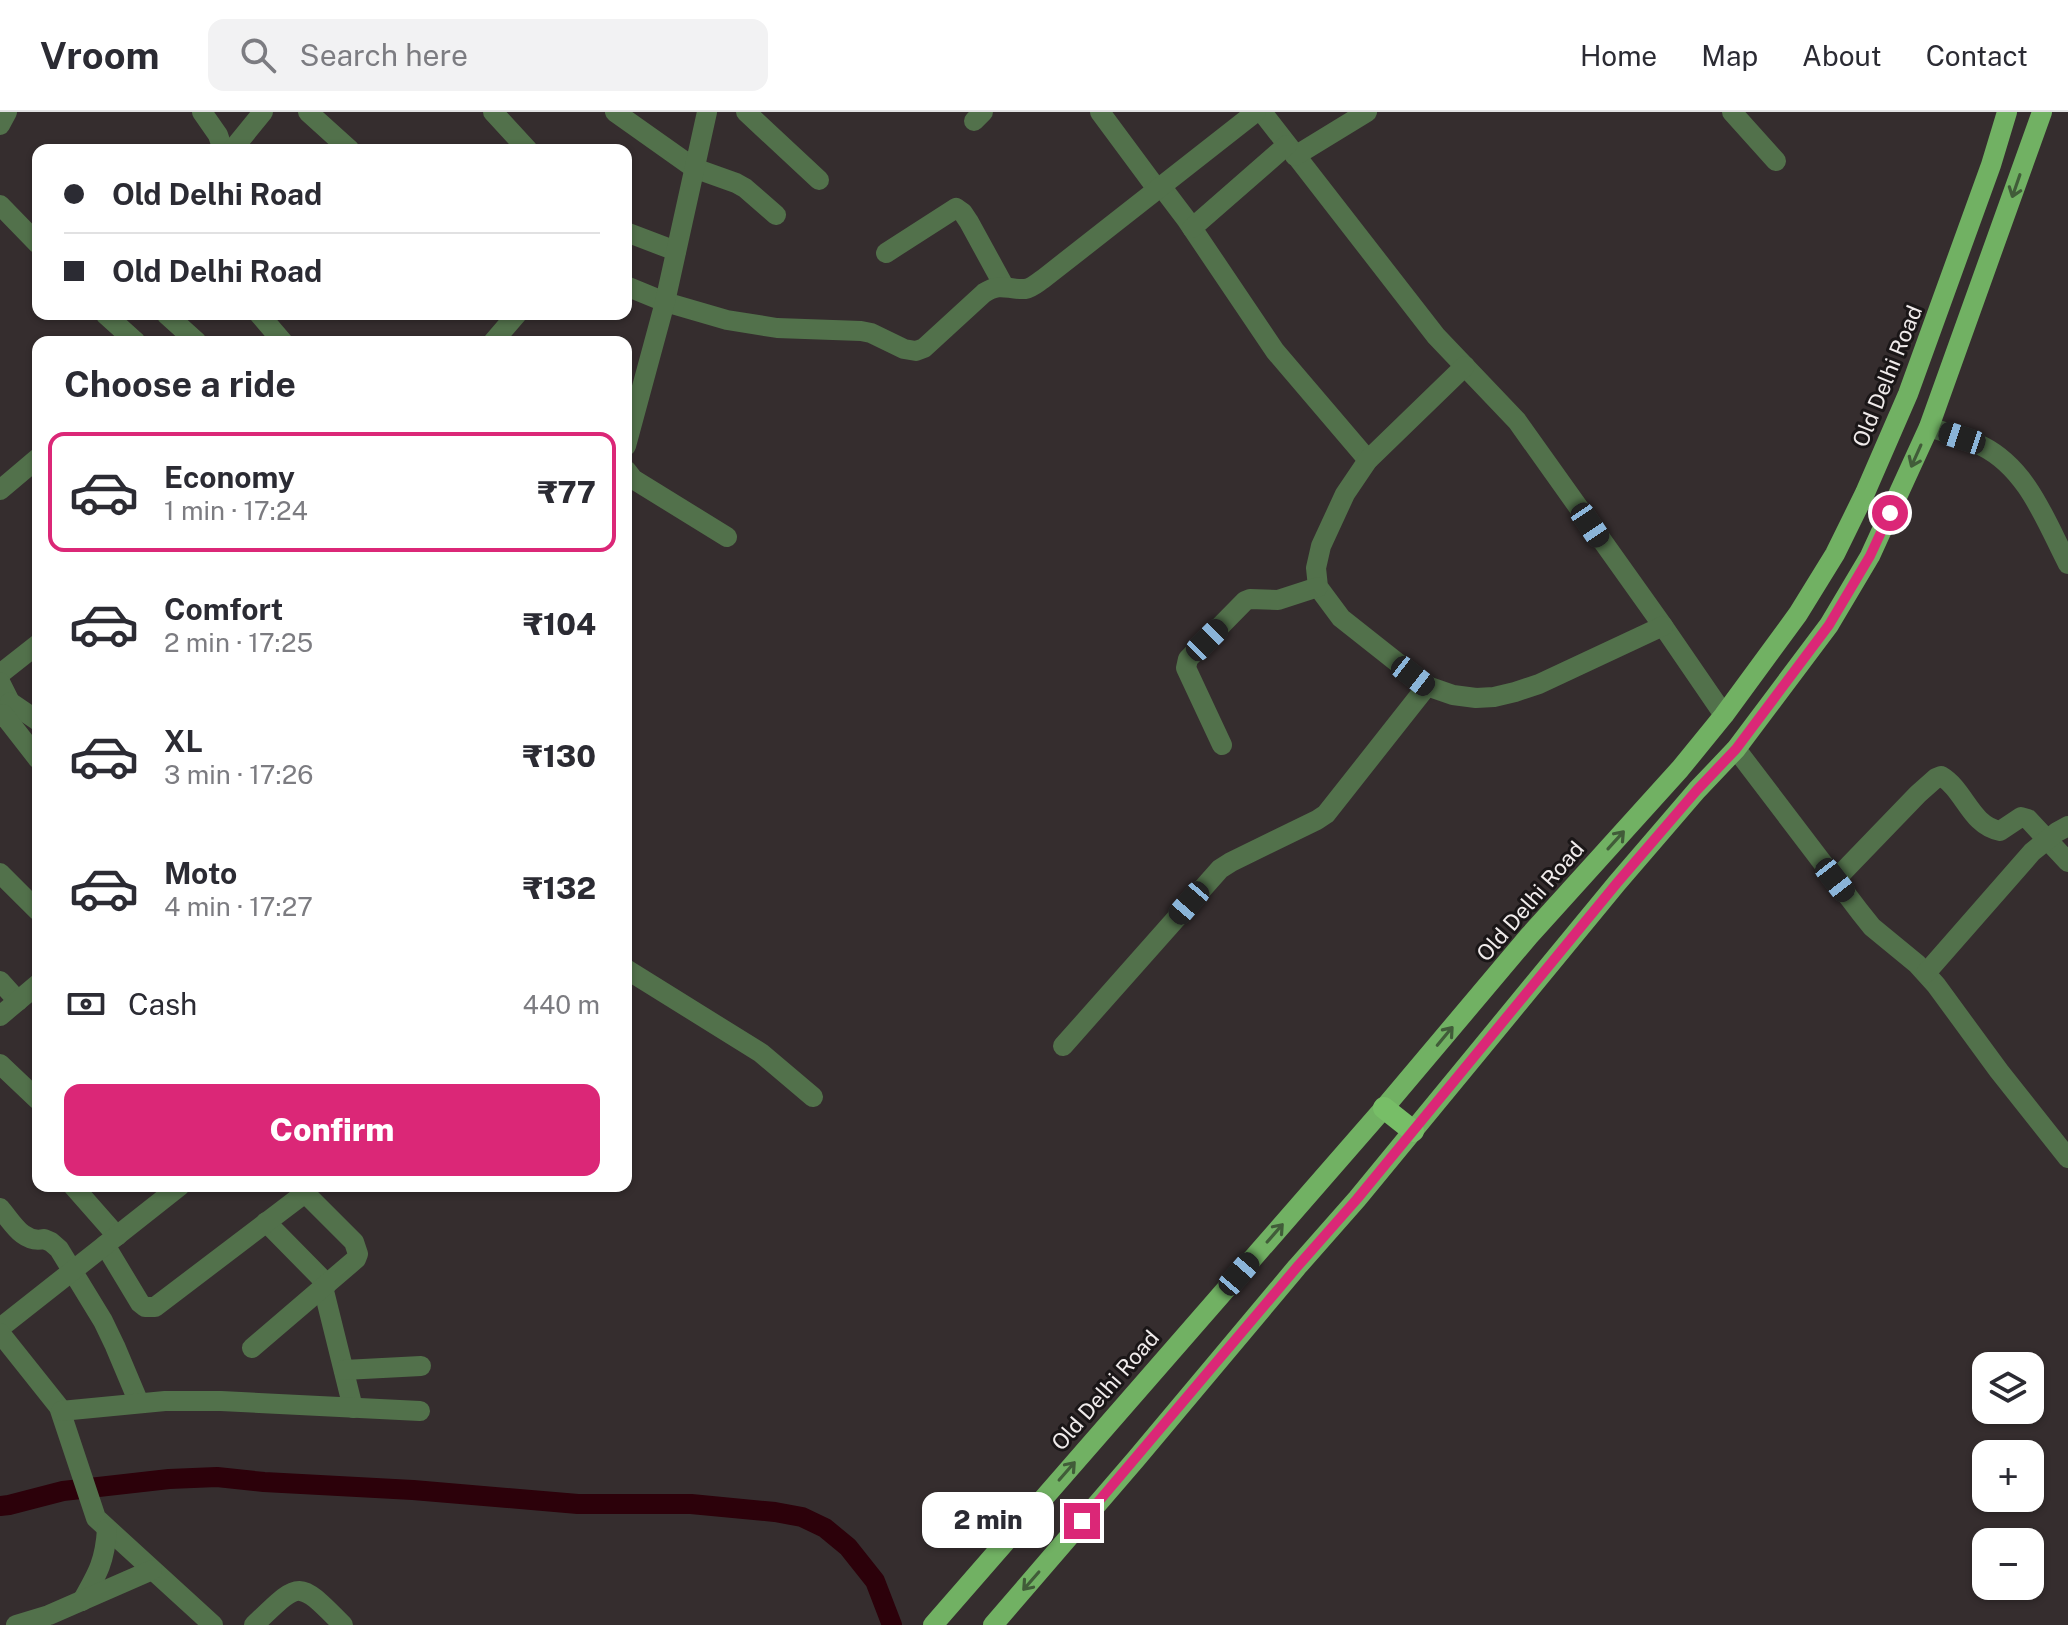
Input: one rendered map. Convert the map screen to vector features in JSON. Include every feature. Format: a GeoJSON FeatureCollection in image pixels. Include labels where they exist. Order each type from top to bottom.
{"type":"FeatureCollection","features":[{"type":"Feature","properties":{"kind":"highway"},"geometry":{"type":"LineString","coordinates":[[1384,1108],[1413,1131]]}},
{"type":"Feature","properties":{"kind":"main road","name":"Old Delhi Road"},"geometry":{"type":"LineString","coordinates":[[933,1625],[1384,1108],[1529,936],[1680,769],[1798,614],[1835,554],[1908,394],[1991,165],[2007,112]]}},
{"type":"Feature","properties":{"kind":"main road"},"geometry":{"type":"LineString","coordinates":[[993,1625],[1413,1131],[1617,883],[1736,749],[1829,625],[1870,556],[1929,427],[2042,112]]}},
{"type":"Feature","properties":{"kind":"street"},"geometry":{"type":"LineString","coordinates":[[0,125],[7,112]]}},
{"type":"Feature","properties":{"kind":"street"},"geometry":{"type":"LineString","coordinates":[[202,112],[221,144]]}},
{"type":"Feature","properties":{"kind":"street"},"geometry":{"type":"LineString","coordinates":[[237,144],[263,112]]}},
{"type":"Feature","properties":{"kind":"street"},"geometry":{"type":"LineString","coordinates":[[308,112],[343,144]]}},
{"type":"Feature","properties":{"kind":"street"},"geometry":{"type":"LineString","coordinates":[[493,112],[522,144]]}},
{"type":"Feature","properties":{"kind":"street"},"geometry":{"type":"LineString","coordinates":[[615,112],[694,168],[736,183],[776,215]]}},
{"type":"Feature","properties":{"kind":"street"},"geometry":{"type":"LineString","coordinates":[[632,424],[665,302],[707,112]]}},
{"type":"Feature","properties":{"kind":"street"},"geometry":{"type":"LineString","coordinates":[[746,112],[819,180]]}},
{"type":"Feature","properties":{"kind":"street"},"geometry":{"type":"LineString","coordinates":[[1100,112],[1192,228],[1275,351],[1368,460]]}},
{"type":"Feature","properties":{"kind":"street"},"geometry":{"type":"LineString","coordinates":[[632,288],[665,302],[727,320],[766,326],[871,333],[904,349],[916,351],[924,348],[993,287],[1024,289],[1032,286],[1256,112]]}},
{"type":"Feature","properties":{"kind":"street"},"geometry":{"type":"LineString","coordinates":[[1262,112],[1436,336],[1517,421],[1724,715]]}},
{"type":"Feature","properties":{"kind":"street"},"geometry":{"type":"LineString","coordinates":[[1192,228],[1291,150],[1367,112]]}},
{"type":"Feature","properties":{"kind":"street"},"geometry":{"type":"LineString","coordinates":[[1732,112],[1776,161]]}},
{"type":"Feature","properties":{"kind":"street"},"geometry":{"type":"LineString","coordinates":[[0,205],[32,238]]}},
{"type":"Feature","properties":{"kind":"street"},"geometry":{"type":"LineString","coordinates":[[886,253],[956,208],[969,222],[1004,286]]}},
{"type":"Feature","properties":{"kind":"street"},"geometry":{"type":"LineString","coordinates":[[632,234],[676,251]]}},
{"type":"Feature","properties":{"kind":"street"},"geometry":{"type":"LineString","coordinates":[[112,320],[129,336]]}},
{"type":"Feature","properties":{"kind":"street"},"geometry":{"type":"LineString","coordinates":[[173,320],[190,336]]}},
{"type":"Feature","properties":{"kind":"street"},"geometry":{"type":"LineString","coordinates":[[264,320],[278,336]]}},
{"type":"Feature","properties":{"kind":"street"},"geometry":{"type":"LineString","coordinates":[[498,336],[510,320]]}},
{"type":"Feature","properties":{"kind":"street"},"geometry":{"type":"LineString","coordinates":[[1465,366],[1368,460],[1345,494],[1321,546],[1316,568],[1318,587],[1341,618],[1427,686],[1453,695],[1476,698],[1505,695],[1539,684],[1663,626]]}},
{"type":"Feature","properties":{"kind":"street"},"geometry":{"type":"LineString","coordinates":[[1929,427],[1982,446],[2011,468],[2033,496],[2068,564]]}},
{"type":"Feature","properties":{"kind":"street"},"geometry":{"type":"LineString","coordinates":[[0,490],[32,463]]}},
{"type":"Feature","properties":{"kind":"street"},"geometry":{"type":"LineString","coordinates":[[632,478],[727,537]]}},
{"type":"Feature","properties":{"kind":"street"},"geometry":{"type":"LineString","coordinates":[[1222,745],[1186,668],[1188,659],[1245,601],[1278,600],[1318,587]]}},
{"type":"Feature","properties":{"kind":"street"},"geometry":{"type":"LineString","coordinates":[[0,674],[32,649]]}},
{"type":"Feature","properties":{"kind":"street"},"geometry":{"type":"LineString","coordinates":[[0,682],[5,688],[4,711],[32,751]]}},
{"type":"Feature","properties":{"kind":"street"},"geometry":{"type":"LineString","coordinates":[[1063,1046],[1220,869],[1326,814],[1427,686]]}},
{"type":"Feature","properties":{"kind":"street"},"geometry":{"type":"LineString","coordinates":[[4,711],[32,719]]}},
{"type":"Feature","properties":{"kind":"street"},"geometry":{"type":"LineString","coordinates":[[1736,749],[1872,927],[1926,973],[2068,1158]]}},
{"type":"Feature","properties":{"kind":"street"},"geometry":{"type":"LineString","coordinates":[[1835,880],[1918,794],[1941,776],[1950,781],[1984,825],[2000,831],[2021,817],[2028,819],[2068,862]]}},
{"type":"Feature","properties":{"kind":"street"},"geometry":{"type":"LineString","coordinates":[[1926,973],[2032,852],[2068,826]]}},
{"type":"Feature","properties":{"kind":"street"},"geometry":{"type":"LineString","coordinates":[[0,873],[32,905]]}},
{"type":"Feature","properties":{"kind":"street"},"geometry":{"type":"LineString","coordinates":[[632,973],[761,1053],[813,1097]]}},
{"type":"Feature","properties":{"kind":"street"},"geometry":{"type":"LineString","coordinates":[[0,981],[18,1001]]}},
{"type":"Feature","properties":{"kind":"street"},"geometry":{"type":"LineString","coordinates":[[0,1016],[32,989]]}},
{"type":"Feature","properties":{"kind":"street"},"geometry":{"type":"LineString","coordinates":[[0,1064],[32,1094]]}},
{"type":"Feature","properties":{"kind":"street"},"geometry":{"type":"LineString","coordinates":[[77,1192],[111,1240],[140,1303],[150,1308],[266,1222],[299,1192]]}},
{"type":"Feature","properties":{"kind":"street"},"geometry":{"type":"LineString","coordinates":[[172,1192],[0,1330],[61,1411],[93,1512],[100,1523],[213,1625]]}},
{"type":"Feature","properties":{"kind":"street"},"geometry":{"type":"LineString","coordinates":[[252,1348],[356,1259],[358,1254],[354,1242],[305,1192]]}},
{"type":"Feature","properties":{"kind":"street"},"geometry":{"type":"LineString","coordinates":[[0,1208],[27,1238],[37,1241],[44,1239],[59,1249],[103,1321],[139,1403]]}},
{"type":"Feature","properties":{"kind":"street"},"geometry":{"type":"LineString","coordinates":[[266,1222],[325,1285],[353,1408]]}},
{"type":"Feature","properties":{"kind":"street"},"geometry":{"type":"LineString","coordinates":[[344,1370],[421,1366]]}},
{"type":"Feature","properties":{"kind":"street"},"geometry":{"type":"LineString","coordinates":[[61,1411],[165,1401],[420,1411]]}},
{"type":"Feature","properties":{"kind":"street"},"geometry":{"type":"LineString","coordinates":[[82,1601],[102,1563],[107,1529]]}},
{"type":"Feature","properties":{"kind":"street"},"geometry":{"type":"LineString","coordinates":[[16,1625],[49,1615],[152,1570]]}},
{"type":"Feature","properties":{"kind":"street"},"geometry":{"type":"LineString","coordinates":[[254,1625],[287,1594],[303,1590],[313,1595],[343,1625]]}},
{"type":"Feature","properties":{"kind":"waterway"},"geometry":{"type":"LineString","coordinates":[[0,1506],[63,1491],[217,1477],[578,1504],[691,1504],[775,1512],[802,1517],[825,1528],[848,1547],[875,1581],[892,1625]]}},
{"type":"Feature","properties":{"kind":"route"},"geometry":{"type":"LineString","coordinates":[[1082,1521],[1357,1199],[1617,883],[1736,749],[1829,625],[1870,556],[1890,513]]}}]}
